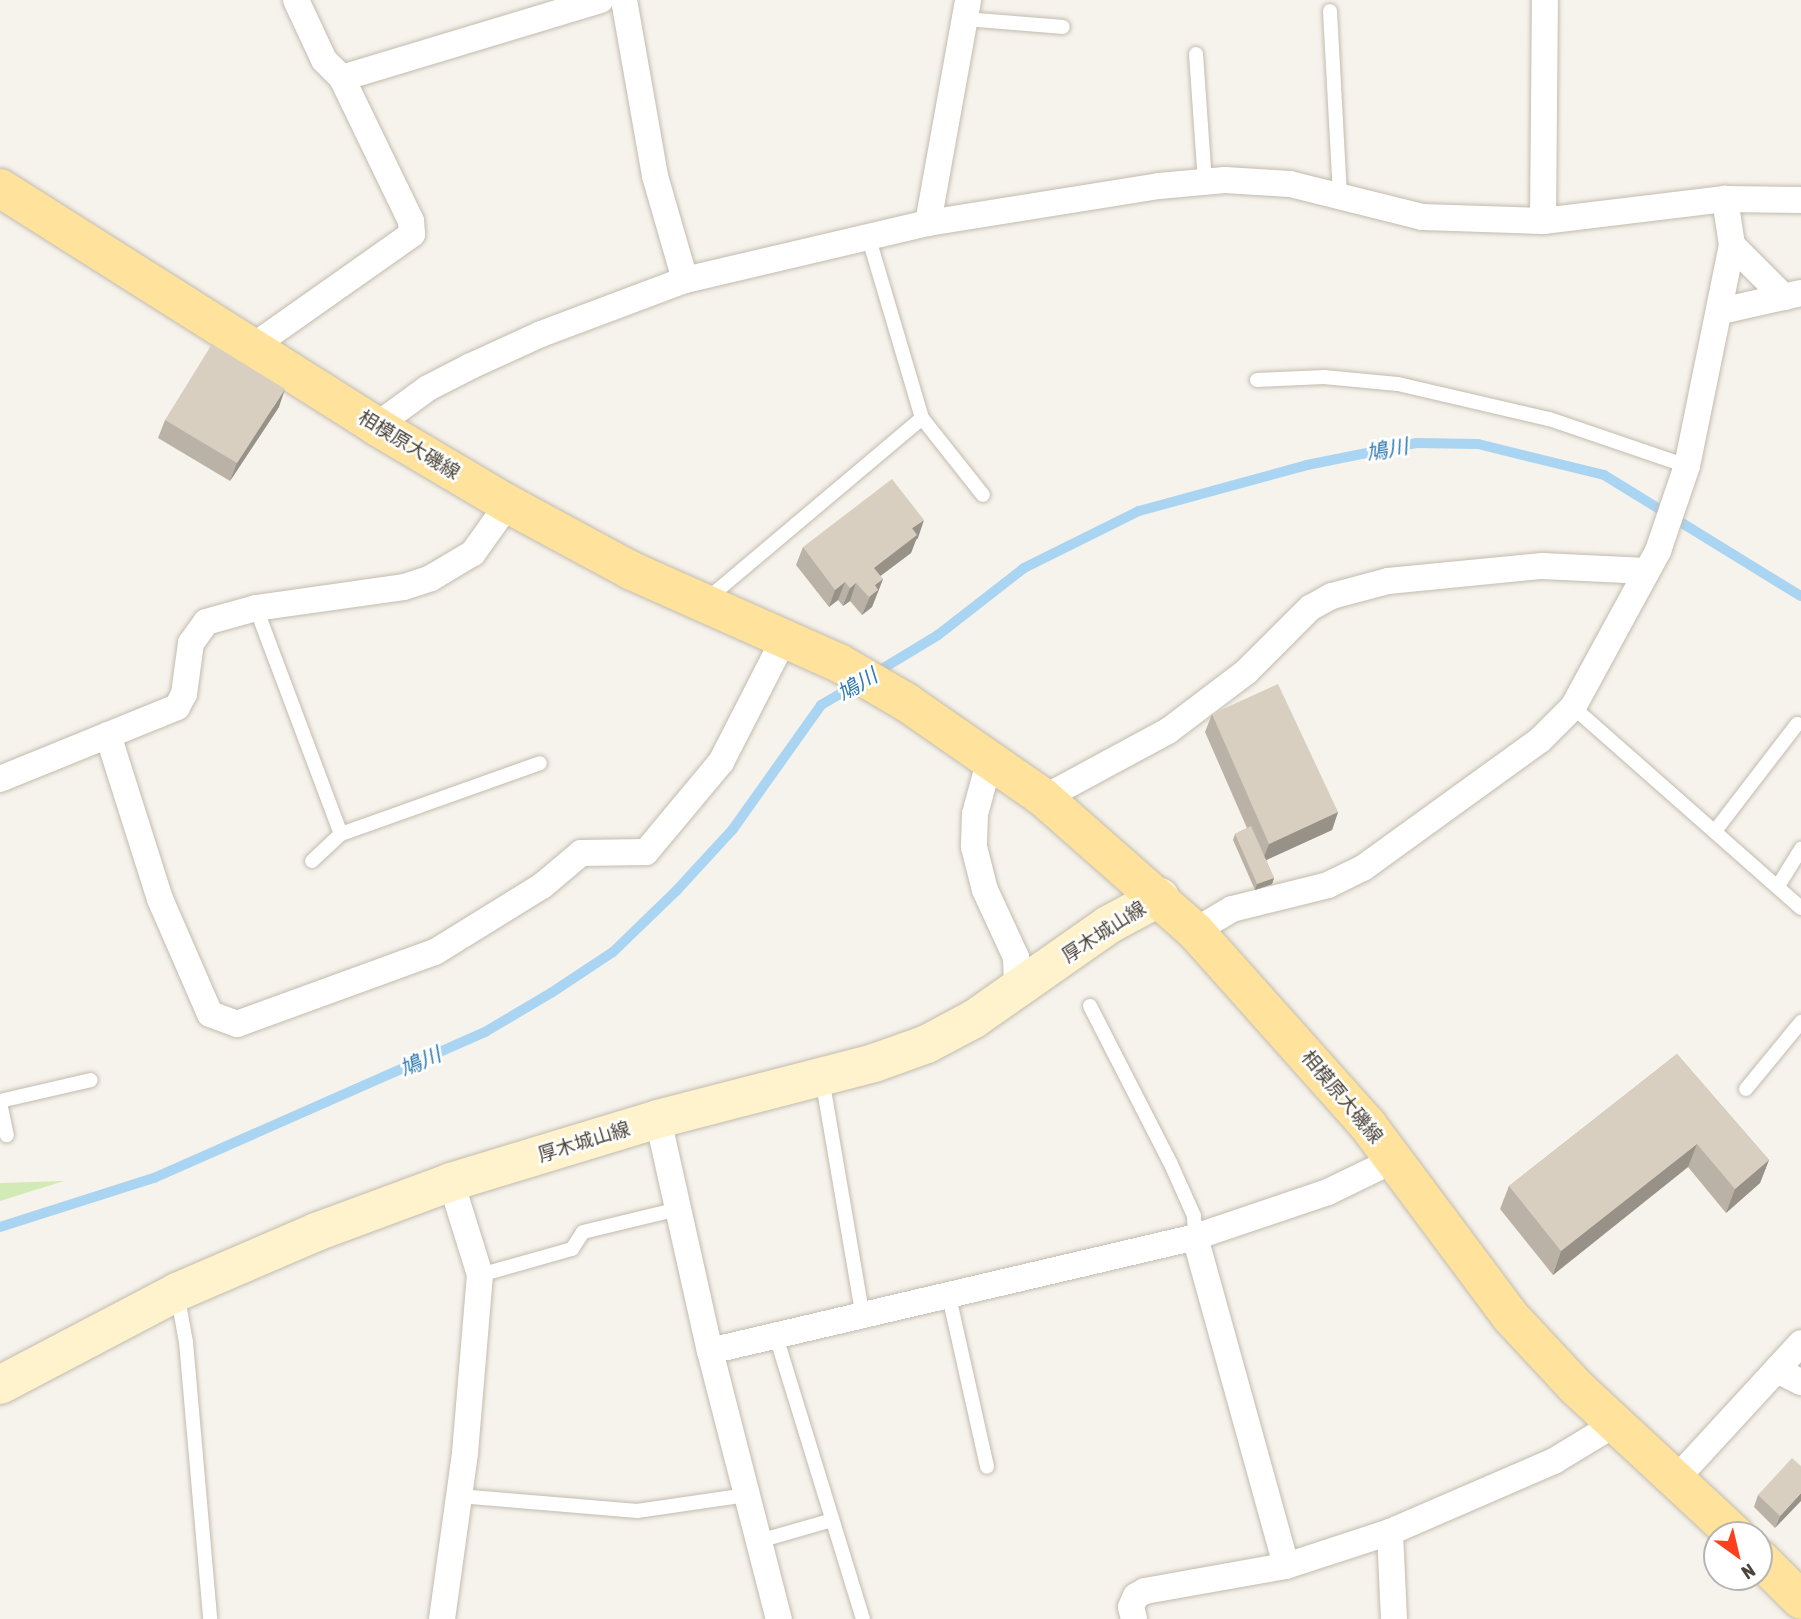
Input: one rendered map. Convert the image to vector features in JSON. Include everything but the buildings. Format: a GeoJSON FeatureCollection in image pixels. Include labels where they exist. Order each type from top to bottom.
{"type":"FeatureCollection","features":[{"type":"Feature","properties":{"kind":"main road","name":"相模原大磯線"},"geometry":{"type":"LineString","coordinates":[[0,188],[376,426],[508,504],[630,570],[705,601],[839,663],[906,702],[1044,798],[1160,897],[1195,931],[1339,1090],[1510,1316],[1615,1424],[1677,1478],[1721,1521]]}},
{"type":"Feature","properties":{"kind":"main road","name":"厚木城山線"},"geometry":{"type":"LineString","coordinates":[[0,1385],[177,1292],[316,1232],[451,1182],[658,1119],[822,1078],[927,1044],[1017,992],[1108,925],[1160,897]]}},
{"type":"Feature","properties":{"kind":"main road"},"geometry":{"type":"LineString","coordinates":[[1773,1572],[1801,1600]]}},
{"type":"Feature","properties":{"kind":"street"},"geometry":{"type":"LineString","coordinates":[[252,347],[412,234],[411,221],[342,78],[324,60],[296,0]]}},
{"type":"Feature","properties":{"kind":"street"},"geometry":{"type":"LineString","coordinates":[[342,78],[600,0]]}},
{"type":"Feature","properties":{"kind":"street"},"geometry":{"type":"LineString","coordinates":[[624,0],[655,176],[685,280]]}},
{"type":"Feature","properties":{"kind":"street"},"geometry":{"type":"LineString","coordinates":[[1543,220],[1545,0]]}},
{"type":"Feature","properties":{"kind":"street"},"geometry":{"type":"LineString","coordinates":[[928,223],[967,9]]}},
{"type":"Feature","properties":{"kind":"street"},"geometry":{"type":"LineString","coordinates":[[376,426],[428,388],[471,366],[685,280],[928,223],[1205,182],[1290,184],[1422,217],[1543,220],[1725,199],[1801,200]]}},
{"type":"Feature","properties":{"kind":"street"},"geometry":{"type":"LineString","coordinates":[[1195,931],[1232,908],[1328,885],[1388,853],[1540,740],[1573,707],[1653,561],[1679,494],[1721,311],[1732,245],[1725,199]]}},
{"type":"Feature","properties":{"kind":"street"},"geometry":{"type":"LineString","coordinates":[[1732,245],[1792,295]]}},
{"type":"Feature","properties":{"kind":"street"},"geometry":{"type":"LineString","coordinates":[[1721,311],[1792,295]]}},
{"type":"Feature","properties":{"kind":"street"},"geometry":{"type":"LineString","coordinates":[[0,779],[177,707],[184,694],[196,632],[214,618],[256,608],[404,587],[431,578],[473,553],[508,504]]}},
{"type":"Feature","properties":{"kind":"street"},"geometry":{"type":"LineString","coordinates":[[1044,798],[1168,731],[1246,672],[1310,608],[1332,596],[1388,582],[1542,566],[1653,561]]}},
{"type":"Feature","properties":{"kind":"street"},"geometry":{"type":"LineString","coordinates":[[108,735],[160,899],[210,1014],[237,1024],[435,952],[542,886],[581,853],[646,852],[721,762],[785,637]]}},
{"type":"Feature","properties":{"kind":"street"},"geometry":{"type":"LineString","coordinates":[[990,759],[975,814],[974,847],[985,890],[1016,957],[1017,992]]}},
{"type":"Feature","properties":{"kind":"street"},"geometry":{"type":"LineString","coordinates":[[658,1119],[709,1350],[779,1619]]}},
{"type":"Feature","properties":{"kind":"street"},"geometry":{"type":"LineString","coordinates":[[709,1350],[862,1311],[1195,1237],[1328,1192],[1394,1160]]}},
{"type":"Feature","properties":{"kind":"street"},"geometry":{"type":"LineString","coordinates":[[442,1619],[459,1496],[480,1275],[451,1182]]}},
{"type":"Feature","properties":{"kind":"street"},"geometry":{"type":"LineString","coordinates":[[1195,1237],[1286,1566]]}},
{"type":"Feature","properties":{"kind":"street"},"geometry":{"type":"LineString","coordinates":[[1677,1478],[1801,1343]]}},
{"type":"Feature","properties":{"kind":"street"},"geometry":{"type":"LineString","coordinates":[[1777,1370],[1801,1382]]}},
{"type":"Feature","properties":{"kind":"street"},"geometry":{"type":"LineString","coordinates":[[1134,1619],[1131,1607],[1136,1596],[1145,1591],[1286,1566],[1390,1532],[1554,1461],[1615,1424]]}},
{"type":"Feature","properties":{"kind":"street"},"geometry":{"type":"LineString","coordinates":[[1390,1532],[1394,1619]]}},
{"type":"Feature","properties":{"kind":"lane"},"geometry":{"type":"LineString","coordinates":[[967,9],[1063,27]]}},
{"type":"Feature","properties":{"kind":"lane"},"geometry":{"type":"LineString","coordinates":[[1330,11],[1340,196]]}},
{"type":"Feature","properties":{"kind":"lane"},"geometry":{"type":"LineString","coordinates":[[1196,54],[1205,182]]}},
{"type":"Feature","properties":{"kind":"lane"},"geometry":{"type":"LineString","coordinates":[[868,236],[922,418],[983,495]]}},
{"type":"Feature","properties":{"kind":"lane"},"geometry":{"type":"LineString","coordinates":[[1257,380],[1324,377],[1398,384],[1549,419],[1687,466]]}},
{"type":"Feature","properties":{"kind":"lane"},"geometry":{"type":"LineString","coordinates":[[705,601],[922,418]]}},
{"type":"Feature","properties":{"kind":"lane"},"geometry":{"type":"LineString","coordinates":[[256,608],[341,834]]}},
{"type":"Feature","properties":{"kind":"lane"},"geometry":{"type":"LineString","coordinates":[[1573,707],[1801,908]]}},
{"type":"Feature","properties":{"kind":"lane"},"geometry":{"type":"LineString","coordinates":[[1715,831],[1797,724]]}},
{"type":"Feature","properties":{"kind":"lane"},"geometry":{"type":"LineString","coordinates":[[312,860],[341,834],[540,764]]}},
{"type":"Feature","properties":{"kind":"lane"},"geometry":{"type":"LineString","coordinates":[[1778,887],[1801,849]]}},
{"type":"Feature","properties":{"kind":"lane"},"geometry":{"type":"LineString","coordinates":[[1090,1006],[1180,1184],[1194,1216],[1195,1237]]}},
{"type":"Feature","properties":{"kind":"lane"},"geometry":{"type":"LineString","coordinates":[[1745,1089],[1801,1022]]}},
{"type":"Feature","properties":{"kind":"lane"},"geometry":{"type":"LineString","coordinates":[[822,1078],[862,1311]]}},
{"type":"Feature","properties":{"kind":"lane"},"geometry":{"type":"LineString","coordinates":[[8,1135],[0,1102],[91,1080]]}},
{"type":"Feature","properties":{"kind":"lane"},"geometry":{"type":"LineString","coordinates":[[480,1275],[572,1249],[583,1232],[678,1209]]}},
{"type":"Feature","properties":{"kind":"lane"},"geometry":{"type":"LineString","coordinates":[[177,1292],[186,1342],[210,1619]]}},
{"type":"Feature","properties":{"kind":"lane"},"geometry":{"type":"LineString","coordinates":[[948,1292],[988,1467]]}},
{"type":"Feature","properties":{"kind":"lane"},"geometry":{"type":"LineString","coordinates":[[775,1334],[863,1619]]}},
{"type":"Feature","properties":{"kind":"lane"},"geometry":{"type":"LineString","coordinates":[[459,1496],[637,1511],[747,1494]]}},
{"type":"Feature","properties":{"kind":"lane"},"geometry":{"type":"LineString","coordinates":[[759,1541],[832,1520]]}},
{"type":"Feature","properties":{"kind":"green space"},"geometry":{"type":"Polygon","coordinates":[[[64,1181],[0,1201],[0,1183],[64,1181]]]}},
{"type":"Feature","properties":{"kind":"waterway","name":"鳩川"},"geometry":{"type":"LineString","coordinates":[[872,675],[938,635],[1024,568],[1139,511],[1307,465],[1416,443],[1478,444],[1604,475],[1801,596]]}},
{"type":"Feature","properties":{"kind":"waterway","name":"鳩川"},"geometry":{"type":"LineString","coordinates":[[0,1227],[154,1178],[485,1032],[551,993],[613,952],[677,890],[733,829],[821,705],[859,683]]}}]}
